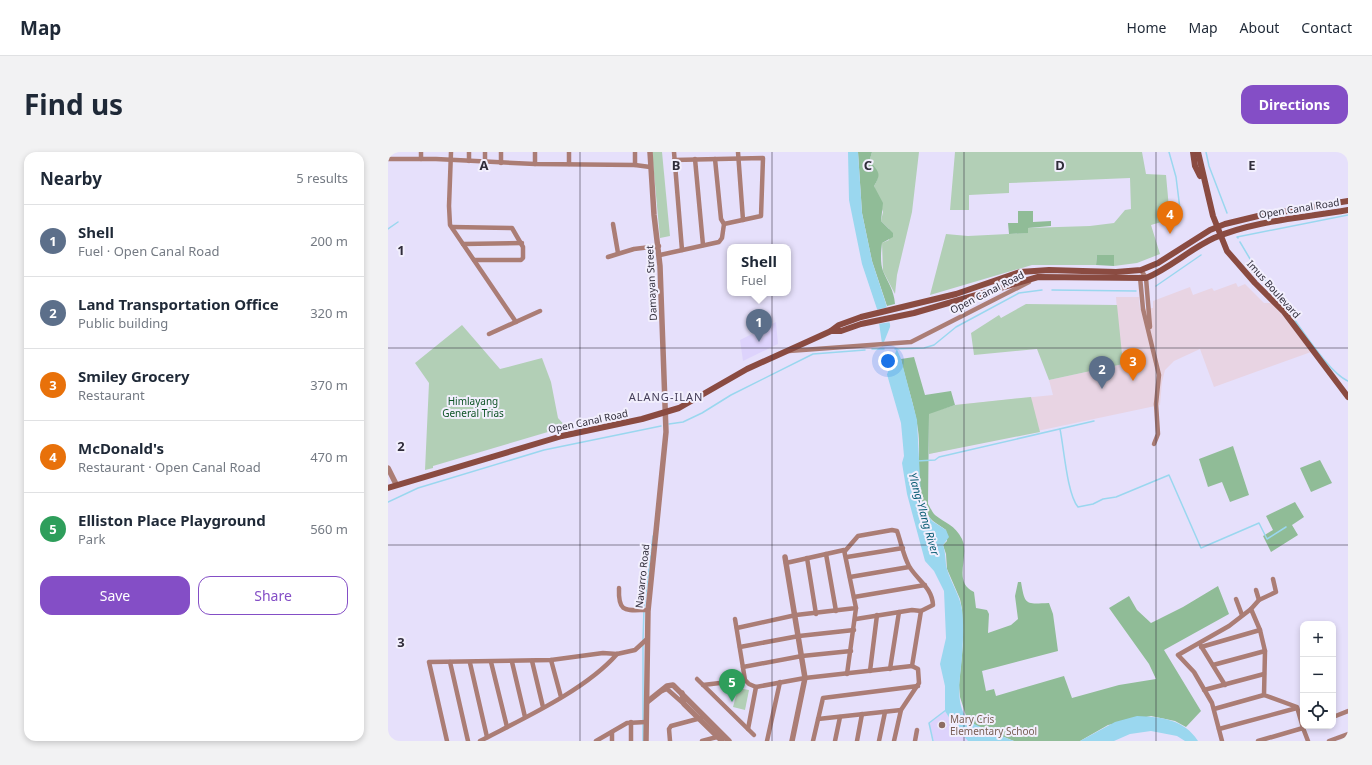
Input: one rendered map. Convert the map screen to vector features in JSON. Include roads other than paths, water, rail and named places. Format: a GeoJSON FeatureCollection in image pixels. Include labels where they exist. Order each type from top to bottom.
{"type":"FeatureCollection","features":[{"type":"Feature","properties":{"kind":"main road","name":"Imus Boulevard"},"geometry":{"type":"LineString","coordinates":[[1193,152],[1195,166],[1204,185],[1227,251],[1255,283],[1284,312],[1348,397]]}},
{"type":"Feature","properties":{"kind":"main road","name":"Imus Boulevard"},"geometry":{"type":"LineString","coordinates":[[1198,152],[1204,185]]}},
{"type":"Feature","properties":{"kind":"main road","name":"Open Canal Road"},"geometry":{"type":"LineString","coordinates":[[831,331],[841,331],[871,322],[1020,272],[1049,270],[1116,272],[1141,270],[1158,263],[1218,227],[1258,216],[1348,201]]}},
{"type":"Feature","properties":{"kind":"main road","name":"Open Canal Road"},"geometry":{"type":"LineString","coordinates":[[1143,278],[1221,236],[1260,225],[1348,210]]}},
{"type":"Feature","properties":{"kind":"main road","name":"Open Canal Road"},"geometry":{"type":"LineString","coordinates":[[388,488],[396,484],[562,436],[666,413],[686,406],[747,369],[831,331],[839,325],[870,315],[900,312],[1038,277]]}},
{"type":"Feature","properties":{"kind":"main road"},"geometry":{"type":"LineString","coordinates":[[1038,277],[1143,278]]}},
{"type":"Feature","properties":{"kind":"street"},"geometry":{"type":"LineString","coordinates":[[421,152],[421,159]]}},
{"type":"Feature","properties":{"kind":"street"},"geometry":{"type":"LineString","coordinates":[[436,152],[436,159]]}},
{"type":"Feature","properties":{"kind":"street"},"geometry":{"type":"LineString","coordinates":[[451,152],[449,222],[516,322]]}},
{"type":"Feature","properties":{"kind":"street"},"geometry":{"type":"LineString","coordinates":[[469,152],[469,161]]}},
{"type":"Feature","properties":{"kind":"street"},"geometry":{"type":"LineString","coordinates":[[485,152],[485,162]]}},
{"type":"Feature","properties":{"kind":"street"},"geometry":{"type":"LineString","coordinates":[[501,152],[501,163]]}},
{"type":"Feature","properties":{"kind":"street"},"geometry":{"type":"LineString","coordinates":[[535,152],[535,164]]}},
{"type":"Feature","properties":{"kind":"street"},"geometry":{"type":"LineString","coordinates":[[569,164],[570,152]]}},
{"type":"Feature","properties":{"kind":"street"},"geometry":{"type":"LineString","coordinates":[[635,152],[635,165]]}},
{"type":"Feature","properties":{"kind":"street","name":"Damayan Street"},"geometry":{"type":"LineString","coordinates":[[650,152],[654,215],[660,256],[666,413]]}},
{"type":"Feature","properties":{"kind":"street"},"geometry":{"type":"LineString","coordinates":[[674,152],[682,250]]}},
{"type":"Feature","properties":{"kind":"street"},"geometry":{"type":"LineString","coordinates":[[738,152],[743,220]]}},
{"type":"Feature","properties":{"kind":"street"},"geometry":{"type":"LineString","coordinates":[[674,160],[763,158],[762,216],[724,224]]}},
{"type":"Feature","properties":{"kind":"street"},"geometry":{"type":"LineString","coordinates":[[388,159],[436,159],[535,164],[635,165],[650,167]]}},
{"type":"Feature","properties":{"kind":"street"},"geometry":{"type":"LineString","coordinates":[[695,159],[703,245]]}},
{"type":"Feature","properties":{"kind":"street"},"geometry":{"type":"LineString","coordinates":[[660,256],[719,242],[722,238],[724,224],[721,219],[715,159]]}},
{"type":"Feature","properties":{"kind":"street"},"geometry":{"type":"LineString","coordinates":[[613,224],[618,254]]}},
{"type":"Feature","properties":{"kind":"street"},"geometry":{"type":"LineString","coordinates":[[452,227],[512,228],[522,243],[523,258],[521,260],[474,260]]}},
{"type":"Feature","properties":{"kind":"street"},"geometry":{"type":"LineString","coordinates":[[463,244],[522,243]]}},
{"type":"Feature","properties":{"kind":"street"},"geometry":{"type":"LineString","coordinates":[[608,257],[659,246]]}},
{"type":"Feature","properties":{"kind":"street"},"geometry":{"type":"LineString","coordinates":[[1141,270],[1150,341],[1158,375],[1156,404],[1158,434],[1154,444]]}},
{"type":"Feature","properties":{"kind":"street","name":"Open Canal Road"},"geometry":{"type":"LineString","coordinates":[[784,351],[905,343],[922,337],[1038,277]]}},
{"type":"Feature","properties":{"kind":"street"},"geometry":{"type":"LineString","coordinates":[[488,334],[540,311]]}},
{"type":"Feature","properties":{"kind":"street","name":"Navarro Road"},"geometry":{"type":"LineString","coordinates":[[646,741],[644,722],[647,702],[644,642],[645,610],[666,442],[666,413]]}},
{"type":"Feature","properties":{"kind":"street"},"geometry":{"type":"LineString","coordinates":[[388,468],[396,484]]}},
{"type":"Feature","properties":{"kind":"street"},"geometry":{"type":"LineString","coordinates":[[792,741],[805,678],[786,560],[845,551],[858,536],[892,530],[897,531],[910,567],[932,594],[933,605],[920,611],[912,610],[856,619]]}},
{"type":"Feature","properties":{"kind":"street"},"geometry":{"type":"LineString","coordinates":[[847,558],[902,548]]}},
{"type":"Feature","properties":{"kind":"street"},"geometry":{"type":"LineString","coordinates":[[845,551],[856,608],[856,619],[847,674]]}},
{"type":"Feature","properties":{"kind":"street"},"geometry":{"type":"LineString","coordinates":[[826,554],[836,611]]}},
{"type":"Feature","properties":{"kind":"street"},"geometry":{"type":"LineString","coordinates":[[806,558],[816,614]]}},
{"type":"Feature","properties":{"kind":"street"},"geometry":{"type":"LineString","coordinates":[[850,577],[910,567]]}},
{"type":"Feature","properties":{"kind":"street"},"geometry":{"type":"LineString","coordinates":[[1222,741],[1214,709],[1194,672],[1178,655],[1229,626],[1251,609],[1259,600],[1276,592],[1273,579]]}},
{"type":"Feature","properties":{"kind":"street"},"geometry":{"type":"LineString","coordinates":[[854,597],[925,585]]}},
{"type":"Feature","properties":{"kind":"street"},"geometry":{"type":"LineString","coordinates":[[619,588],[618,601],[621,607],[626,609],[645,610]]}},
{"type":"Feature","properties":{"kind":"street"},"geometry":{"type":"LineString","coordinates":[[1256,590],[1259,600]]}},
{"type":"Feature","properties":{"kind":"street"},"geometry":{"type":"LineString","coordinates":[[1236,599],[1242,615]]}},
{"type":"Feature","properties":{"kind":"street"},"geometry":{"type":"LineString","coordinates":[[737,628],[796,615],[816,614],[856,608]]}},
{"type":"Feature","properties":{"kind":"street"},"geometry":{"type":"LineString","coordinates":[[1251,609],[1260,630],[1265,651],[1264,695]]}},
{"type":"Feature","properties":{"kind":"street"},"geometry":{"type":"LineString","coordinates":[[912,666],[920,611]]}},
{"type":"Feature","properties":{"kind":"street"},"geometry":{"type":"LineString","coordinates":[[890,669],[899,612]]}},
{"type":"Feature","properties":{"kind":"street"},"geometry":{"type":"LineString","coordinates":[[870,671],[877,615]]}},
{"type":"Feature","properties":{"kind":"street"},"geometry":{"type":"LineString","coordinates":[[735,618],[745,680],[749,684],[756,687],[805,678],[912,666],[918,669],[918,686],[901,710],[894,741]]}},
{"type":"Feature","properties":{"kind":"street"},"geometry":{"type":"LineString","coordinates":[[740,647],[799,636],[854,630]]}},
{"type":"Feature","properties":{"kind":"street"},"geometry":{"type":"LineString","coordinates":[[1201,647],[1260,630]]}},
{"type":"Feature","properties":{"kind":"street"},"geometry":{"type":"LineString","coordinates":[[447,741],[429,662],[512,662],[552,660],[603,653],[617,654],[635,650],[644,642]]}},
{"type":"Feature","properties":{"kind":"street"},"geometry":{"type":"LineString","coordinates":[[1200,642],[1201,647],[1225,685]]}},
{"type":"Feature","properties":{"kind":"street"},"geometry":{"type":"LineString","coordinates":[[743,667],[802,656],[851,651]]}},
{"type":"Feature","properties":{"kind":"street"},"geometry":{"type":"LineString","coordinates":[[1213,665],[1265,651]]}},
{"type":"Feature","properties":{"kind":"street"},"geometry":{"type":"LineString","coordinates":[[480,741],[561,697],[610,662],[617,654]]}},
{"type":"Feature","properties":{"kind":"street"},"geometry":{"type":"LineString","coordinates":[[532,660],[543,707]]}},
{"type":"Feature","properties":{"kind":"street"},"geometry":{"type":"LineString","coordinates":[[552,660],[561,697]]}},
{"type":"Feature","properties":{"kind":"street"},"geometry":{"type":"LineString","coordinates":[[450,662],[468,741]]}},
{"type":"Feature","properties":{"kind":"street"},"geometry":{"type":"LineString","coordinates":[[470,662],[487,737]]}},
{"type":"Feature","properties":{"kind":"street"},"geometry":{"type":"LineString","coordinates":[[492,662],[507,727]]}},
{"type":"Feature","properties":{"kind":"street"},"geometry":{"type":"LineString","coordinates":[[512,662],[525,717]]}},
{"type":"Feature","properties":{"kind":"street"},"geometry":{"type":"LineString","coordinates":[[1204,690],[1264,674]]}},
{"type":"Feature","properties":{"kind":"street"},"geometry":{"type":"LineString","coordinates":[[697,679],[754,735]]}},
{"type":"Feature","properties":{"kind":"street"},"geometry":{"type":"LineString","coordinates":[[704,685],[745,680]]}},
{"type":"Feature","properties":{"kind":"street"},"geometry":{"type":"LineString","coordinates":[[767,741],[780,682]]}},
{"type":"Feature","properties":{"kind":"street"},"geometry":{"type":"LineString","coordinates":[[647,702],[666,686],[673,685],[701,718],[725,740]]}},
{"type":"Feature","properties":{"kind":"street"},"geometry":{"type":"LineString","coordinates":[[813,741],[822,699],[826,697],[918,686]]}},
{"type":"Feature","properties":{"kind":"street"},"geometry":{"type":"LineString","coordinates":[[748,728],[756,687]]}},
{"type":"Feature","properties":{"kind":"street"},"geometry":{"type":"LineString","coordinates":[[660,691],[667,689],[725,740]]}},
{"type":"Feature","properties":{"kind":"street"},"geometry":{"type":"LineString","coordinates":[[681,693],[684,704]]}},
{"type":"Feature","properties":{"kind":"street"},"geometry":{"type":"LineString","coordinates":[[1214,709],[1264,695],[1297,708],[1300,715]]}},
{"type":"Feature","properties":{"kind":"street"},"geometry":{"type":"LineString","coordinates":[[1219,729],[1297,708]]}},
{"type":"Feature","properties":{"kind":"street"},"geometry":{"type":"LineString","coordinates":[[818,719],[901,710]]}},
{"type":"Feature","properties":{"kind":"street"},"geometry":{"type":"LineString","coordinates":[[1336,716],[1348,711]]}},
{"type":"Feature","properties":{"kind":"street"},"geometry":{"type":"LineString","coordinates":[[879,741],[885,712]]}},
{"type":"Feature","properties":{"kind":"street"},"geometry":{"type":"LineString","coordinates":[[857,741],[862,714]]}},
{"type":"Feature","properties":{"kind":"street"},"geometry":{"type":"LineString","coordinates":[[835,741],[840,717]]}},
{"type":"Feature","properties":{"kind":"street"},"geometry":{"type":"LineString","coordinates":[[670,741],[669,728],[671,726],[701,718]]}},
{"type":"Feature","properties":{"kind":"street"},"geometry":{"type":"LineString","coordinates":[[631,722],[631,741]]}},
{"type":"Feature","properties":{"kind":"street"},"geometry":{"type":"LineString","coordinates":[[596,741],[631,722],[644,722]]}},
{"type":"Feature","properties":{"kind":"street"},"geometry":{"type":"LineString","coordinates":[[1258,741],[1300,728]]}},
{"type":"Feature","properties":{"kind":"street"},"geometry":{"type":"LineString","coordinates":[[1305,729],[1308,741]]}},
{"type":"Feature","properties":{"kind":"street"},"geometry":{"type":"LineString","coordinates":[[915,741],[917,730]]}},
{"type":"Feature","properties":{"kind":"street"},"geometry":{"type":"LineString","coordinates":[[612,732],[612,741]]}},
{"type":"Feature","properties":{"kind":"street"},"geometry":{"type":"LineString","coordinates":[[1330,741],[1348,734]]}},
{"type":"Feature","properties":{"kind":"street"},"geometry":{"type":"LineString","coordinates":[[702,741],[725,740]]}},
{"type":"Feature","properties":{"kind":"water","name":"Ylang-Ylang River"},"geometry":{"type":"Polygon","coordinates":[[[848,152],[858,152],[862,213],[872,261],[886,304],[893,340],[901,359],[917,420],[921,498],[932,521],[946,530],[949,537],[943,545],[946,566],[959,599],[963,616],[963,645],[959,696],[963,712],[967,719],[975,724],[1014,741],[968,741],[955,727],[945,711],[945,686],[940,664],[946,638],[944,591],[934,571],[925,561],[907,494],[902,463],[904,456],[901,423],[886,371],[877,309],[862,264],[849,200],[848,152]]]}},
{"type":"Feature","properties":{"kind":"water"},"geometry":{"type":"Polygon","coordinates":[[[1137,716],[1155,717],[1179,724],[1186,728],[1198,741],[1185,741],[1177,736],[1151,731],[1130,734],[1114,741],[1080,741],[1115,722],[1137,716]]]}},
{"type":"Feature","properties":{"kind":"waterway"},"geometry":{"type":"LineString","coordinates":[[1169,152],[1176,177],[1180,209]]}},
{"type":"Feature","properties":{"kind":"waterway"},"geometry":{"type":"LineString","coordinates":[[1206,152],[1209,166],[1227,213]]}},
{"type":"Feature","properties":{"kind":"waterway"},"geometry":{"type":"LineString","coordinates":[[1238,238],[1237,237],[1348,215]]}},
{"type":"Feature","properties":{"kind":"waterway"},"geometry":{"type":"LineString","coordinates":[[388,229],[398,222]]}},
{"type":"Feature","properties":{"kind":"waterway"},"geometry":{"type":"LineString","coordinates":[[1240,242],[1256,269],[1273,289],[1286,310]]}},
{"type":"Feature","properties":{"kind":"waterway"},"geometry":{"type":"LineString","coordinates":[[1156,286],[1201,255]]}},
{"type":"Feature","properties":{"kind":"waterway"},"geometry":{"type":"LineString","coordinates":[[895,349],[924,348],[934,345],[956,327],[1019,293],[1042,290]]}},
{"type":"Feature","properties":{"kind":"waterway"},"geometry":{"type":"LineString","coordinates":[[1052,290],[1136,291]]}},
{"type":"Feature","properties":{"kind":"waterway"},"geometry":{"type":"LineString","coordinates":[[1288,311],[1324,360],[1348,381]]}},
{"type":"Feature","properties":{"kind":"waterway"},"geometry":{"type":"LineString","coordinates":[[872,349],[884,349]]}},
{"type":"Feature","properties":{"kind":"waterway"},"geometry":{"type":"LineString","coordinates":[[669,424],[683,422],[702,413],[731,395],[813,354],[865,350]]}},
{"type":"Feature","properties":{"kind":"waterway"},"geometry":{"type":"LineString","coordinates":[[917,461],[935,460],[939,457],[1094,421]]}},
{"type":"Feature","properties":{"kind":"waterway"},"geometry":{"type":"LineString","coordinates":[[388,502],[418,488],[544,450],[661,426]]}},
{"type":"Feature","properties":{"kind":"waterway"},"geometry":{"type":"LineString","coordinates":[[1060,429],[1071,492],[1078,507],[1093,504],[1103,499],[1116,497],[1169,475],[1201,548],[1259,523],[1267,539],[1286,527]]}},
{"type":"Feature","properties":{"kind":"waterway"},"geometry":{"type":"LineString","coordinates":[[643,641],[644,609],[653,536]]}},
{"type":"Feature","properties":{"kind":"waterway"},"geometry":{"type":"LineString","coordinates":[[643,645],[643,741]]}},
{"type":"Feature","properties":{"kind":"waterway"},"geometry":{"type":"LineString","coordinates":[[933,741],[929,723],[946,710]]}},
{"type":"Feature","properties":{"kind":"place","name":"McDonald's"},"geometry":{"type":"Point","coordinates":[1170,234]}},
{"type":"Feature","properties":{"kind":"place","name":"Shell"},"geometry":{"type":"Point","coordinates":[759,342]}},
{"type":"Feature","properties":{"kind":"place","name":"Smiley Grocery"},"geometry":{"type":"Point","coordinates":[1133,381]}},
{"type":"Feature","properties":{"kind":"place","name":"Land Transportation Office"},"geometry":{"type":"Point","coordinates":[1102,389]}},
{"type":"Feature","properties":{"kind":"place","name":"Elliston Place Playground"},"geometry":{"type":"Point","coordinates":[732,702]}},
{"type":"Feature","properties":{"kind":"place","name":"Mary Cris Elementary School"},"geometry":{"type":"Point","coordinates":[942,725]}},
{"type":"Feature","properties":{"kind":"district","name":"ALANG-ILAN"},"geometry":{"type":"Point","coordinates":[666,397]}},
{"type":"Feature","properties":{"kind":"park label","name":"Himlayang General Trias"},"geometry":{"type":"Point","coordinates":[473,406]}}]}
